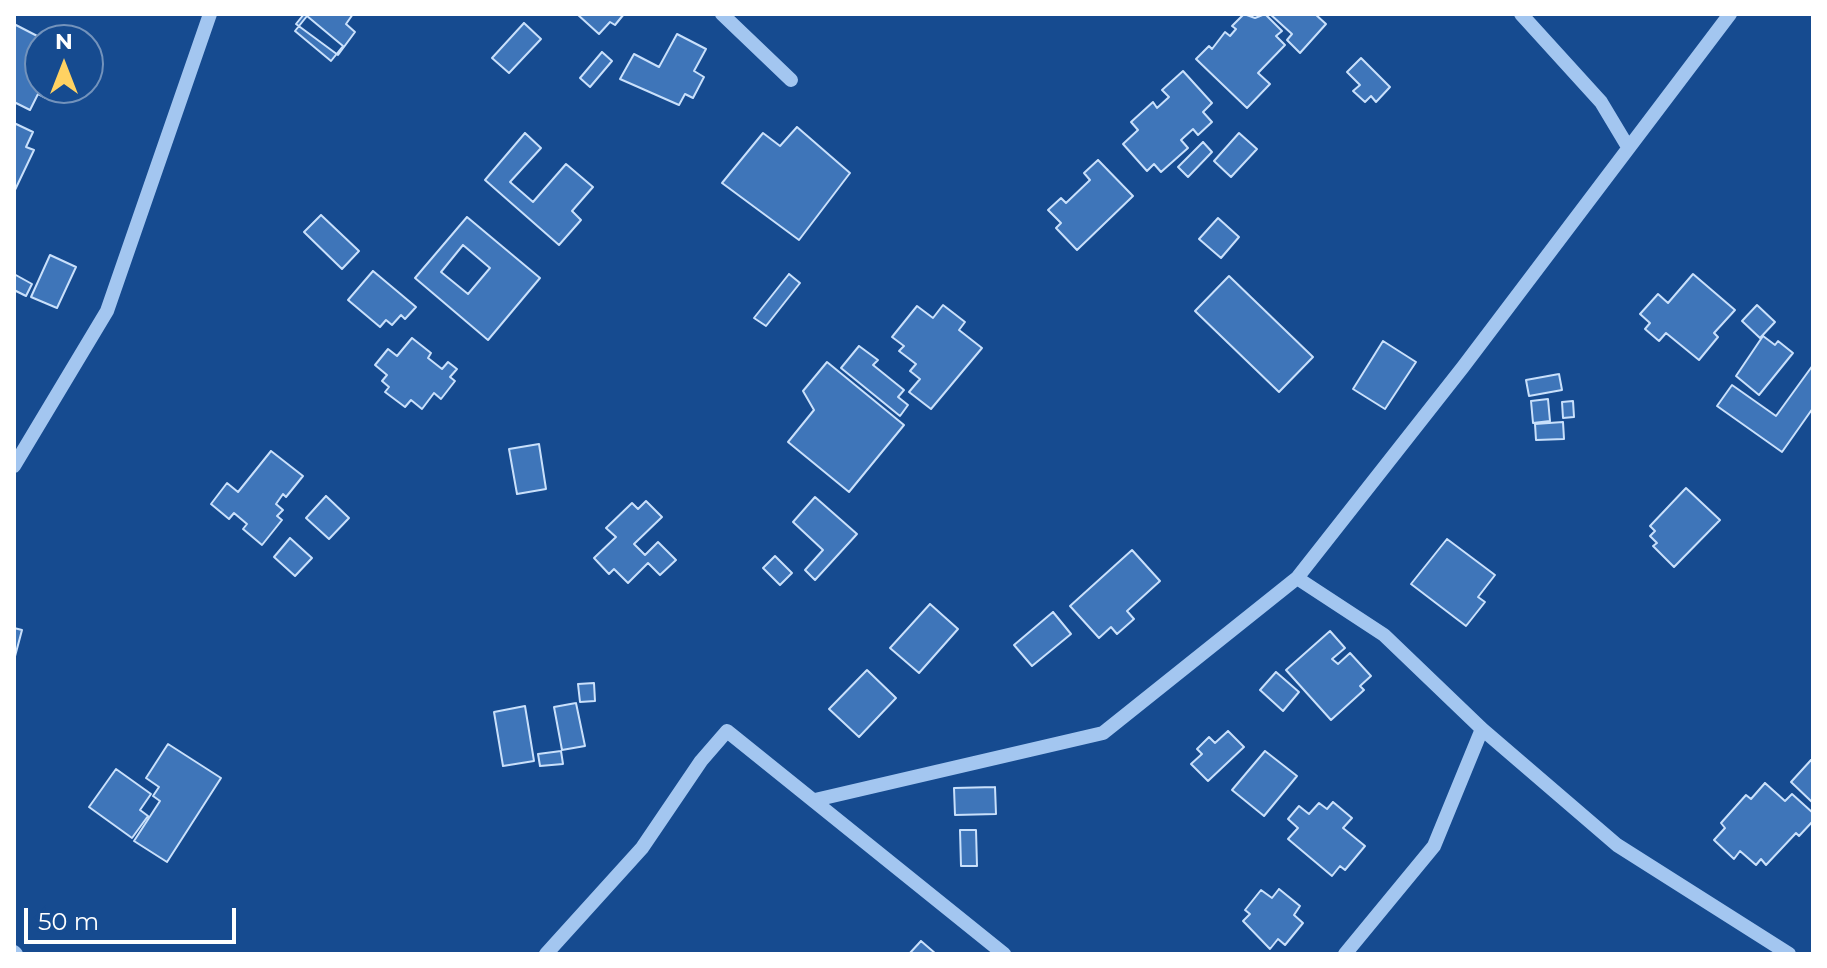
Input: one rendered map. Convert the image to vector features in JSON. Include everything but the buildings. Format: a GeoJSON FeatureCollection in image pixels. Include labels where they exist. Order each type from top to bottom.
{"type":"FeatureCollection","features":[{"type":"Feature","properties":{"kind":"street"},"geometry":{"type":"LineString","coordinates":[[14,466],[107,311],[210,14]]}},
{"type":"Feature","properties":{"kind":"street"},"geometry":{"type":"LineString","coordinates":[[722,14],[791,80]]}},
{"type":"Feature","properties":{"kind":"street"},"geometry":{"type":"LineString","coordinates":[[1521,14],[1601,102],[1628,147]]}},
{"type":"Feature","properties":{"kind":"street"},"geometry":{"type":"LineString","coordinates":[[815,800],[1103,733],[1297,578],[1463,367],[1730,14]]}},
{"type":"Feature","properties":{"kind":"street"},"geometry":{"type":"LineString","coordinates":[[1297,578],[1384,635],[1482,729],[1617,845],[1789,954]]}},
{"type":"Feature","properties":{"kind":"street"},"geometry":{"type":"LineString","coordinates":[[1345,954],[1434,846],[1482,729]]}},
{"type":"Feature","properties":{"kind":"street"},"geometry":{"type":"LineString","coordinates":[[546,954],[642,848],[701,761],[727,731],[1004,954]]}}]}
